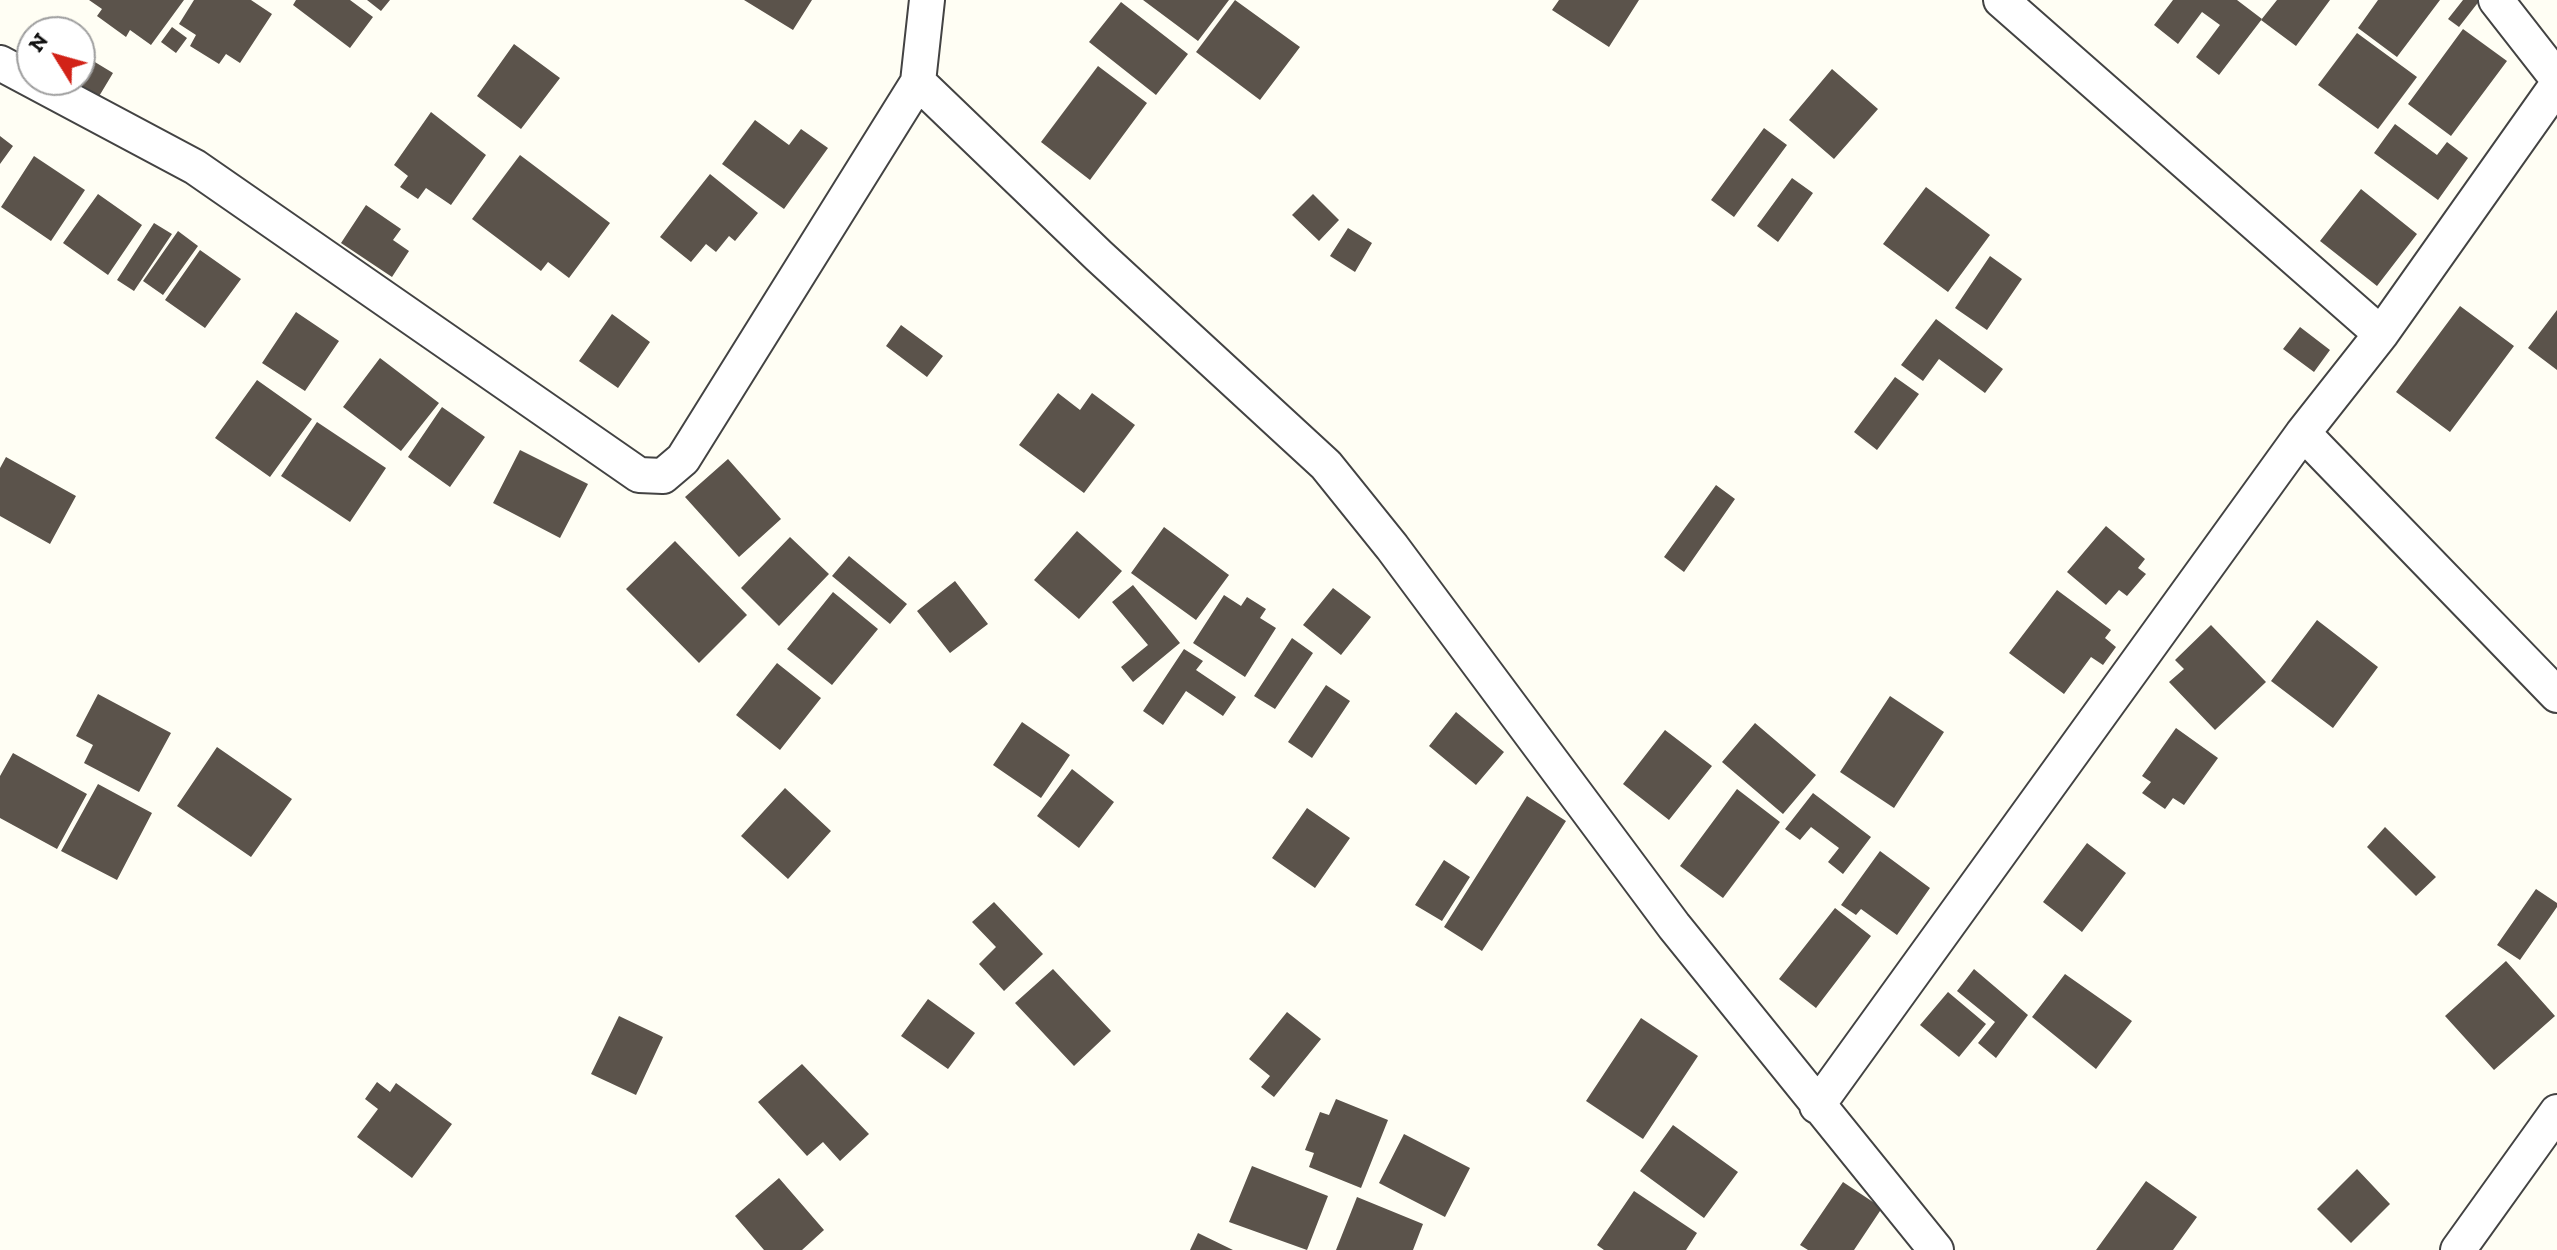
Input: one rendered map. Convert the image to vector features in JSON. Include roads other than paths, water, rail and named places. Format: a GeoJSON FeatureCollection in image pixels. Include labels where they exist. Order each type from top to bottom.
{"type":"FeatureCollection","features":[{"type":"Feature","properties":{"kind":"street"},"geometry":{"type":"LineString","coordinates":[[0,63],[195,167],[639,475],[663,476],[683,459],[918,82],[927,0]]}},
{"type":"Feature","properties":{"kind":"street"},"geometry":{"type":"LineString","coordinates":[[2001,0],[2381,334]]}},
{"type":"Feature","properties":{"kind":"street"},"geometry":{"type":"LineString","coordinates":[[2496,0],[2557,78]]}},
{"type":"Feature","properties":{"kind":"street"},"geometry":{"type":"LineString","coordinates":[[918,82],[1099,256],[1326,465],[1392,547],[1674,926],[1936,1250]]}},
{"type":"Feature","properties":{"kind":"street"},"geometry":{"type":"LineString","coordinates":[[1817,1106],[2303,433],[2381,334],[2557,85]]}},
{"type":"Feature","properties":{"kind":"street"},"geometry":{"type":"LineString","coordinates":[[2303,433],[2557,695]]}},
{"type":"Feature","properties":{"kind":"street"},"geometry":{"type":"LineString","coordinates":[[2458,1250],[2557,1112]]}}]}
